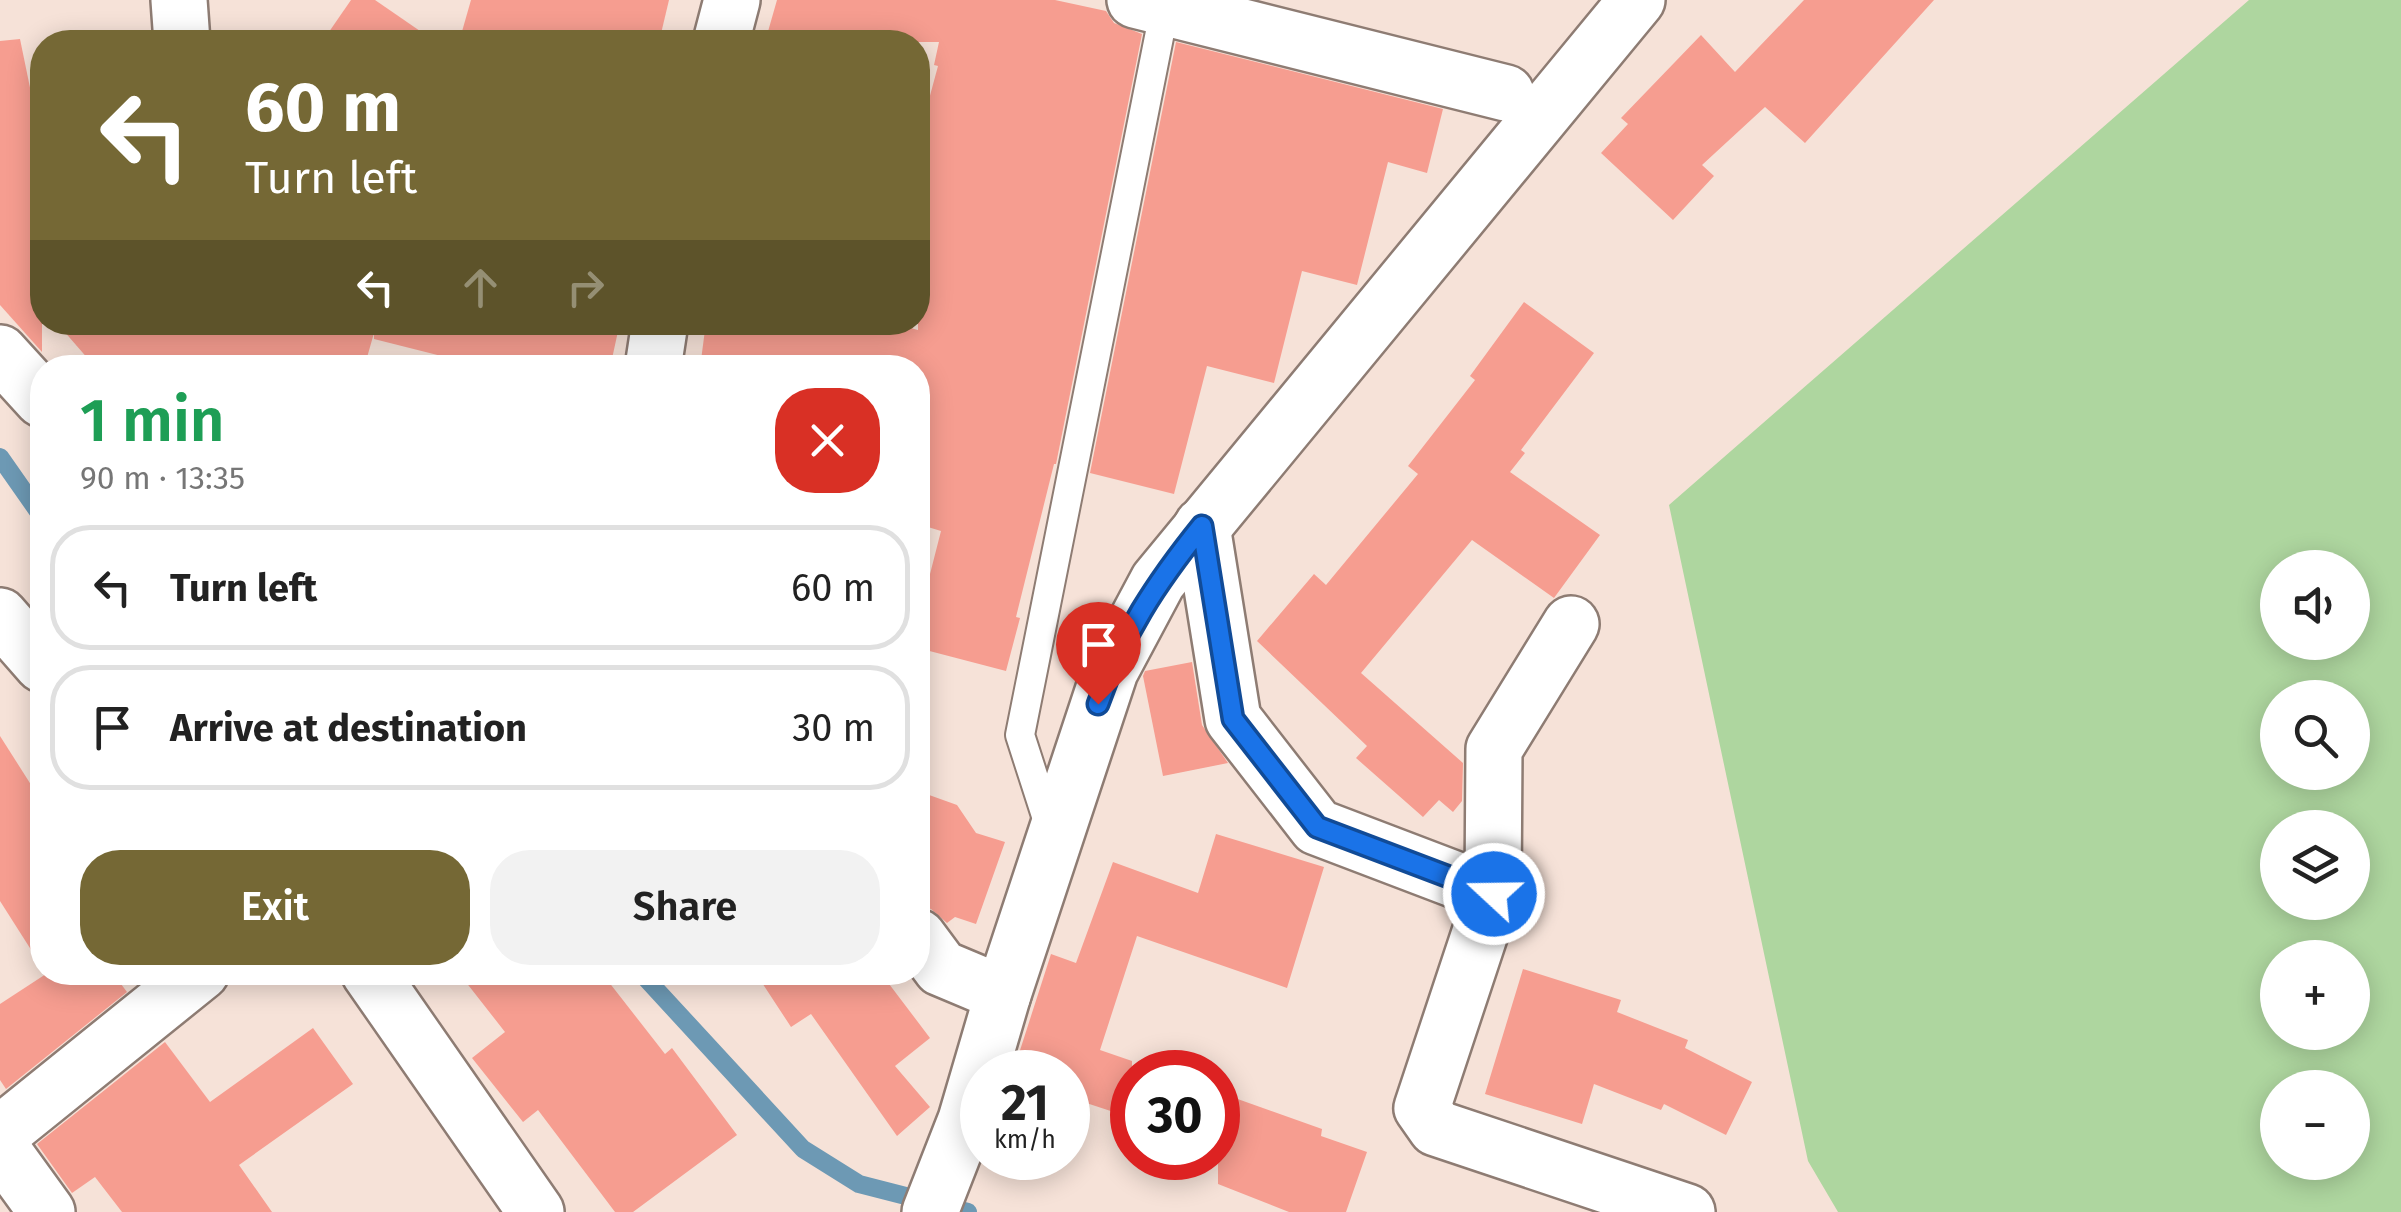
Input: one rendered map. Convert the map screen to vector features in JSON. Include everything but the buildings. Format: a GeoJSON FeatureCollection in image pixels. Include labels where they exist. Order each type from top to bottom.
{"type":"FeatureCollection","features":[{"type":"Feature","properties":{"kind":"street"},"geometry":{"type":"LineString","coordinates":[[178,0],[181,30]]}},
{"type":"Feature","properties":{"kind":"street"},"geometry":{"type":"LineString","coordinates":[[724,30],[732,0]]}},
{"type":"Feature","properties":{"kind":"street"},"geometry":{"type":"LineString","coordinates":[[936,1197],[966,1120],[1002,994],[1110,671],[1158,580],[1637,0]]}},
{"type":"Feature","properties":{"kind":"street"},"geometry":{"type":"LineString","coordinates":[[1150,4],[1506,93]]}},
{"type":"Feature","properties":{"kind":"street"},"geometry":{"type":"LineString","coordinates":[[0,352],[30,386]]}},
{"type":"Feature","properties":{"kind":"street"},"geometry":{"type":"LineString","coordinates":[[1202,526],[1233,719],[1317,827],[1494,894]]}},
{"type":"Feature","properties":{"kind":"street"},"geometry":{"type":"LineString","coordinates":[[0,616],[30,650]]}},
{"type":"Feature","properties":{"kind":"street"},"geometry":{"type":"LineString","coordinates":[[1571,624],[1494,749],[1494,894],[1422,1108],[1436,1128],[1687,1212]]}},
{"type":"Feature","properties":{"kind":"street"},"geometry":{"type":"LineString","coordinates":[[930,953],[941,968],[1002,994]]}},
{"type":"Feature","properties":{"kind":"street"},"geometry":{"type":"LineString","coordinates":[[0,1134],[185,985]]}},
{"type":"Feature","properties":{"kind":"street"},"geometry":{"type":"LineString","coordinates":[[378,985],[536,1212]]}},
{"type":"Feature","properties":{"kind":"street"},"geometry":{"type":"LineString","coordinates":[[0,1147],[46,1212]]}},
{"type":"Feature","properties":{"kind":"lane"},"geometry":{"type":"LineString","coordinates":[[1054,839],[1020,736],[1150,4]]}},
{"type":"Feature","properties":{"kind":"green space"},"geometry":{"type":"Polygon","coordinates":[[[2249,0],[2401,0],[2401,1212],[1838,1212],[1808,1161],[1669,505],[2249,0]]]}},
{"type":"Feature","properties":{"kind":"waterway"},"geometry":{"type":"LineString","coordinates":[[0,457],[30,500]]}},
{"type":"Feature","properties":{"kind":"waterway"},"geometry":{"type":"LineString","coordinates":[[652,985],[803,1149],[859,1184],[968,1212]]}},
{"type":"Feature","properties":{"kind":"route"},"geometry":{"type":"LineString","coordinates":[[1098,704],[1110,671],[1158,580],[1202,526],[1233,719],[1317,827],[1494,894]]}}]}
